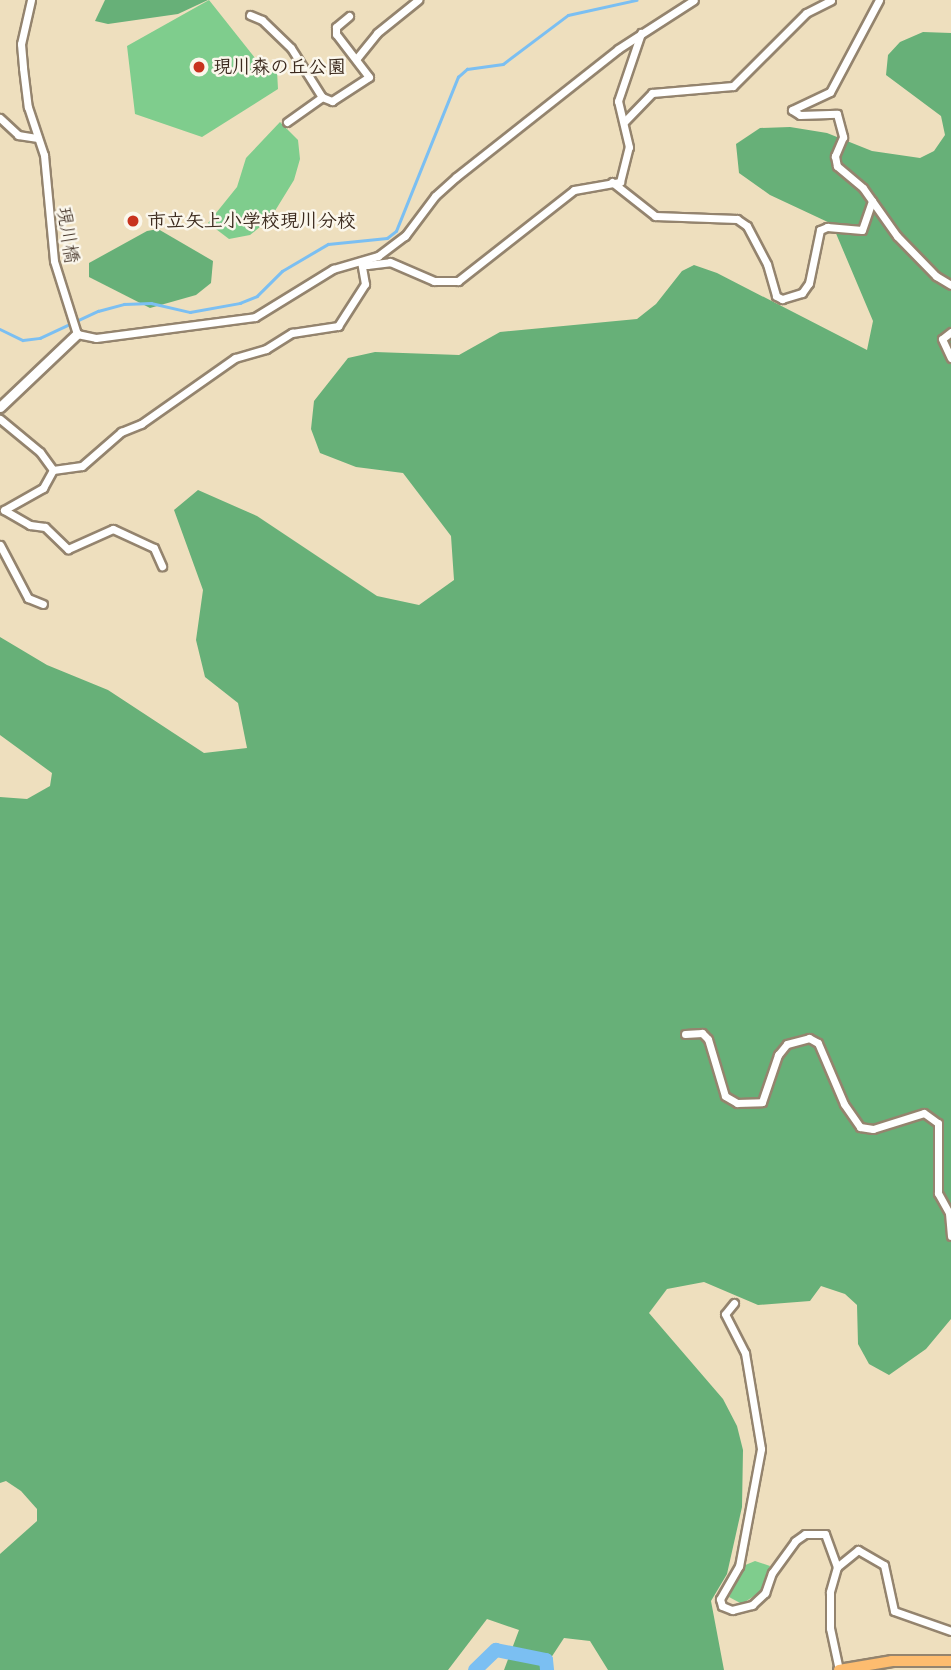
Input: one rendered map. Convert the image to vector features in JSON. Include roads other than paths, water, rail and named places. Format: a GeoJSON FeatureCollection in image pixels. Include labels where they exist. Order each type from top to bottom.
{"type":"FeatureCollection","features":[{"type":"Feature","properties":{"kind":"main road"},"geometry":{"type":"LineString","coordinates":[[839,1670],[891,1661],[951,1661]]}},
{"type":"Feature","properties":{"kind":"street","name":"現川橋"},"geometry":{"type":"LineString","coordinates":[[31,0],[21,44],[27,107],[38,138],[54,261],[76,331]]}},
{"type":"Feature","properties":{"kind":"street"},"geometry":{"type":"LineString","coordinates":[[357,58],[377,33],[418,0]]}},
{"type":"Feature","properties":{"kind":"street"},"geometry":{"type":"LineString","coordinates":[[0,407],[76,331],[118,335],[255,317],[334,269],[394,247],[456,177],[641,33],[694,0]]}},
{"type":"Feature","properties":{"kind":"street"},"geometry":{"type":"LineString","coordinates":[[625,121],[652,93],[733,86],[806,13],[831,0]]}},
{"type":"Feature","properties":{"kind":"street"},"geometry":{"type":"LineString","coordinates":[[879,0],[830,92],[794,105],[792,110],[800,115],[837,114],[843,137],[835,156],[837,166],[872,201],[897,236],[936,276],[951,285]]}},
{"type":"Feature","properties":{"kind":"street"},"geometry":{"type":"LineString","coordinates":[[250,15],[262,20],[303,61],[323,97],[332,101],[365,83],[368,70],[336,34],[336,27],[349,16]]}},
{"type":"Feature","properties":{"kind":"street"},"geometry":{"type":"LineString","coordinates":[[364,260],[368,265],[390,262],[434,281],[458,281],[573,190],[620,182],[626,172],[625,121],[618,102],[641,33]]}},
{"type":"Feature","properties":{"kind":"street"},"geometry":{"type":"LineString","coordinates":[[287,122],[323,97]]}},
{"type":"Feature","properties":{"kind":"street"},"geometry":{"type":"LineString","coordinates":[[0,118],[18,135],[38,138]]}},
{"type":"Feature","properties":{"kind":"street"},"geometry":{"type":"LineString","coordinates":[[612,182],[655,216],[737,219],[747,226],[764,257],[776,296],[782,299],[802,293],[810,283],[820,230],[827,226],[862,230],[872,201]]}},
{"type":"Feature","properties":{"kind":"street"},"geometry":{"type":"LineString","coordinates":[[2,511],[43,488],[54,470],[89,463],[121,432],[141,424],[235,358],[266,349],[292,333],[338,326],[365,284],[364,260]]}},
{"type":"Feature","properties":{"kind":"street"},"geometry":{"type":"LineString","coordinates":[[951,332],[942,339],[951,358]]}},
{"type":"Feature","properties":{"kind":"street"},"geometry":{"type":"LineString","coordinates":[[0,419],[40,452],[54,470]]}},
{"type":"Feature","properties":{"kind":"street"},"geometry":{"type":"LineString","coordinates":[[2,511],[30,525],[45,527],[68,549],[113,529],[154,548],[162,566]]}},
{"type":"Feature","properties":{"kind":"street"},"geometry":{"type":"LineString","coordinates":[[0,545],[28,598],[43,604]]}},
{"type":"Feature","properties":{"kind":"street"},"geometry":{"type":"LineString","coordinates":[[685,1034],[702,1033],[708,1039],[724,1096],[737,1103],[762,1102],[778,1055],[788,1044],[809,1038],[818,1043],[844,1104],[860,1127],[873,1129],[913,1113],[924,1113],[938,1123],[938,1193],[949,1213],[951,1236]]}},
{"type":"Feature","properties":{"kind":"street"},"geometry":{"type":"LineString","coordinates":[[734,1303],[725,1314],[745,1353],[761,1448],[739,1566],[720,1599],[722,1606],[732,1610],[752,1605],[765,1593],[772,1573],[795,1541],[805,1534],[825,1534],[836,1567],[830,1592],[830,1628],[839,1670]]}},
{"type":"Feature","properties":{"kind":"street"},"geometry":{"type":"LineString","coordinates":[[836,1567],[858,1550],[884,1565],[894,1611],[951,1631]]}},
{"type":"Feature","properties":{"kind":"waterway"},"geometry":{"type":"LineString","coordinates":[[0,329],[23,340],[40,338],[98,311],[124,304],[151,303],[190,312],[240,303],[257,296],[282,271],[328,244],[387,238],[396,231],[458,77],[467,69],[503,64],[568,15],[636,0]]}},
{"type":"Feature","properties":{"kind":"waterway"},"geometry":{"type":"LineString","coordinates":[[475,1670],[496,1650],[546,1660],[547,1670]]}},
{"type":"Feature","properties":{"kind":"place","name":"現川森の丘公園"},"geometry":{"type":"Point","coordinates":[199,67]}},
{"type":"Feature","properties":{"kind":"place","name":"市立矢上小学校現川分校"},"geometry":{"type":"Point","coordinates":[133,221]}}]}
